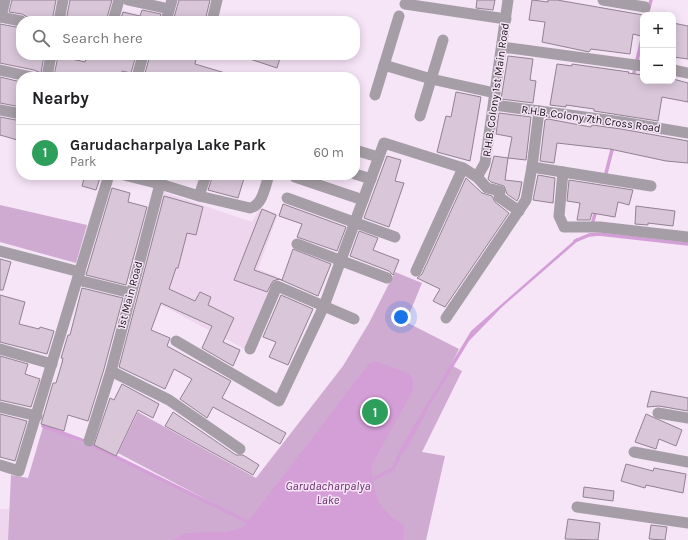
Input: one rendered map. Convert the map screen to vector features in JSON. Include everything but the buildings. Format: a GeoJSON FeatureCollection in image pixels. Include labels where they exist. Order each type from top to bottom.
{"type":"FeatureCollection","features":[{"type":"Feature","properties":{"kind":"street"},"geometry":{"type":"LineString","coordinates":[[6,0],[1,17],[16,20]]}},
{"type":"Feature","properties":{"kind":"street"},"geometry":{"type":"LineString","coordinates":[[60,16],[63,0]]}},
{"type":"Feature","properties":{"kind":"street"},"geometry":{"type":"LineString","coordinates":[[114,16],[119,0]]}},
{"type":"Feature","properties":{"kind":"street"},"geometry":{"type":"LineString","coordinates":[[128,0],[170,4],[167,16]]}},
{"type":"Feature","properties":{"kind":"street"},"geometry":{"type":"LineString","coordinates":[[213,16],[217,0]]}},
{"type":"Feature","properties":{"kind":"street","name":"R.H.B. Colony 1st Main Road"},"geometry":{"type":"LineString","coordinates":[[477,177],[485,163],[508,0]]}},
{"type":"Feature","properties":{"kind":"street"},"geometry":{"type":"LineString","coordinates":[[603,0],[645,7]]}},
{"type":"Feature","properties":{"kind":"street"},"geometry":{"type":"LineString","coordinates":[[405,4],[506,19]]}},
{"type":"Feature","properties":{"kind":"street"},"geometry":{"type":"LineString","coordinates":[[375,95],[398,16]]}},
{"type":"Feature","properties":{"kind":"street"},"geometry":{"type":"LineString","coordinates":[[420,116],[443,40]]}},
{"type":"Feature","properties":{"kind":"street"},"geometry":{"type":"LineString","coordinates":[[502,47],[640,66]]}},
{"type":"Feature","properties":{"kind":"street"},"geometry":{"type":"LineString","coordinates":[[48,72],[50,60]]}},
{"type":"Feature","properties":{"kind":"street"},"geometry":{"type":"LineString","coordinates":[[138,72],[142,60]]}},
{"type":"Feature","properties":{"kind":"street"},"geometry":{"type":"LineString","coordinates":[[384,65],[431,79],[495,93]]}},
{"type":"Feature","properties":{"kind":"street"},"geometry":{"type":"LineString","coordinates":[[0,70],[16,74]]}},
{"type":"Feature","properties":{"kind":"street"},"geometry":{"type":"LineString","coordinates":[[676,71],[688,73]]}},
{"type":"Feature","properties":{"kind":"street","name":"R.H.B. Colony 7th Cross Road"},"geometry":{"type":"LineString","coordinates":[[494,105],[688,133]]}},
{"type":"Feature","properties":{"kind":"street"},"geometry":{"type":"LineString","coordinates":[[0,110],[16,113]]}},
{"type":"Feature","properties":{"kind":"street"},"geometry":{"type":"LineString","coordinates":[[446,318],[526,200],[539,111]]}},
{"type":"Feature","properties":{"kind":"street"},"geometry":{"type":"LineString","coordinates":[[176,341],[279,401],[324,306],[384,143],[463,168],[477,177],[487,188],[500,191],[499,197],[519,211]]}},
{"type":"Feature","properties":{"kind":"street"},"geometry":{"type":"LineString","coordinates":[[360,152],[378,157]]}},
{"type":"Feature","properties":{"kind":"street"},"geometry":{"type":"LineString","coordinates":[[532,167],[651,186]]}},
{"type":"Feature","properties":{"kind":"street"},"geometry":{"type":"LineString","coordinates":[[416,271],[463,168]]}},
{"type":"Feature","properties":{"kind":"street"},"geometry":{"type":"LineString","coordinates":[[563,172],[558,216],[564,227],[600,226],[688,236]]}},
{"type":"Feature","properties":{"kind":"street"},"geometry":{"type":"LineString","coordinates":[[360,176],[371,179]]}},
{"type":"Feature","properties":{"kind":"street"},"geometry":{"type":"LineString","coordinates":[[0,466],[19,471],[37,416],[108,180]]}},
{"type":"Feature","properties":{"kind":"street"},"geometry":{"type":"LineString","coordinates":[[161,180],[199,196],[250,208],[255,207],[259,203],[267,180]]}},
{"type":"Feature","properties":{"kind":"street","name":"1st Main Road"},"geometry":{"type":"LineString","coordinates":[[89,441],[111,371],[161,180]]}},
{"type":"Feature","properties":{"kind":"street"},"geometry":{"type":"LineString","coordinates":[[199,196],[204,180]]}},
{"type":"Feature","properties":{"kind":"street"},"geometry":{"type":"LineString","coordinates":[[304,180],[363,200]]}},
{"type":"Feature","properties":{"kind":"street"},"geometry":{"type":"LineString","coordinates":[[287,198],[395,237]]}},
{"type":"Feature","properties":{"kind":"street"},"geometry":{"type":"LineString","coordinates":[[297,244],[388,278]]}},
{"type":"Feature","properties":{"kind":"street"},"geometry":{"type":"LineString","coordinates":[[0,251],[131,293]]}},
{"type":"Feature","properties":{"kind":"street"},"geometry":{"type":"LineString","coordinates":[[250,349],[278,286],[354,319]]}},
{"type":"Feature","properties":{"kind":"street"},"geometry":{"type":"LineString","coordinates":[[0,349],[52,364]]}},
{"type":"Feature","properties":{"kind":"street"},"geometry":{"type":"LineString","coordinates":[[111,371],[169,400],[240,449]]}},
{"type":"Feature","properties":{"kind":"street"},"geometry":{"type":"LineString","coordinates":[[0,407],[37,416]]}},
{"type":"Feature","properties":{"kind":"street"},"geometry":{"type":"LineString","coordinates":[[658,413],[688,418]]}},
{"type":"Feature","properties":{"kind":"street"},"geometry":{"type":"LineString","coordinates":[[634,452],[688,462]]}},
{"type":"Feature","properties":{"kind":"street"},"geometry":{"type":"LineString","coordinates":[[577,507],[688,523]]}},
{"type":"Feature","properties":{"kind":"shaded area"},"geometry":{"type":"Polygon","coordinates":[[[164,192],[252,222],[260,208],[278,214],[258,269],[276,276],[245,349],[163,306],[137,295],[164,192]]]}},
{"type":"Feature","properties":{"kind":"shaded area"},"geometry":{"type":"Polygon","coordinates":[[[0,205],[87,225],[76,263],[0,242],[0,205]]]}},
{"type":"Feature","properties":{"kind":"shaded area"},"geometry":{"type":"Polygon","coordinates":[[[395,272],[422,283],[406,322],[459,349],[451,365],[462,371],[422,452],[445,456],[426,540],[8,540],[11,475],[28,478],[43,427],[94,447],[225,512],[228,511],[118,453],[138,412],[256,478],[343,366],[369,323],[395,272]]]}},
{"type":"Feature","properties":{"kind":"shaded area"},"geometry":{"type":"Polygon","coordinates":[[[0,509],[9,509],[8,540],[0,540],[0,509]]]}},
{"type":"Feature","properties":{"kind":"water"},"geometry":{"type":"Polygon","coordinates":[[[577,238],[579,240],[502,307],[469,341],[430,405],[405,452],[400,449],[471,331],[577,238]]]}},
{"type":"Feature","properties":{"kind":"water","name":"Garudacharpalya Lake"},"geometry":{"type":"Polygon","coordinates":[[[374,361],[408,373],[413,379],[413,390],[371,466],[374,487],[379,503],[390,516],[404,525],[403,540],[173,540],[185,533],[227,532],[244,527],[369,364],[374,361]]]}},
{"type":"Feature","properties":{"kind":"waterway"},"geometry":{"type":"LineString","coordinates":[[648,12],[651,0]]}},
{"type":"Feature","properties":{"kind":"waterway"},"geometry":{"type":"LineString","coordinates":[[633,77],[640,48]]}},
{"type":"Feature","properties":{"kind":"waterway"},"geometry":{"type":"LineString","coordinates":[[605,177],[613,146]]}},
{"type":"Feature","properties":{"kind":"waterway"},"geometry":{"type":"LineString","coordinates":[[592,225],[596,210]]}},
{"type":"Feature","properties":{"kind":"waterway"},"geometry":{"type":"LineString","coordinates":[[575,241],[589,235],[599,234],[688,244]]}},
{"type":"Feature","properties":{"kind":"waterway"},"geometry":{"type":"LineString","coordinates":[[43,426],[84,441],[252,524]]}},
{"type":"Feature","properties":{"kind":"waterway"},"geometry":{"type":"LineString","coordinates":[[369,481],[393,469],[404,446]]}},
{"type":"Feature","properties":{"kind":"place","name":"Garudacharpalya Lake Park"},"geometry":{"type":"Point","coordinates":[375,412]}}]}
